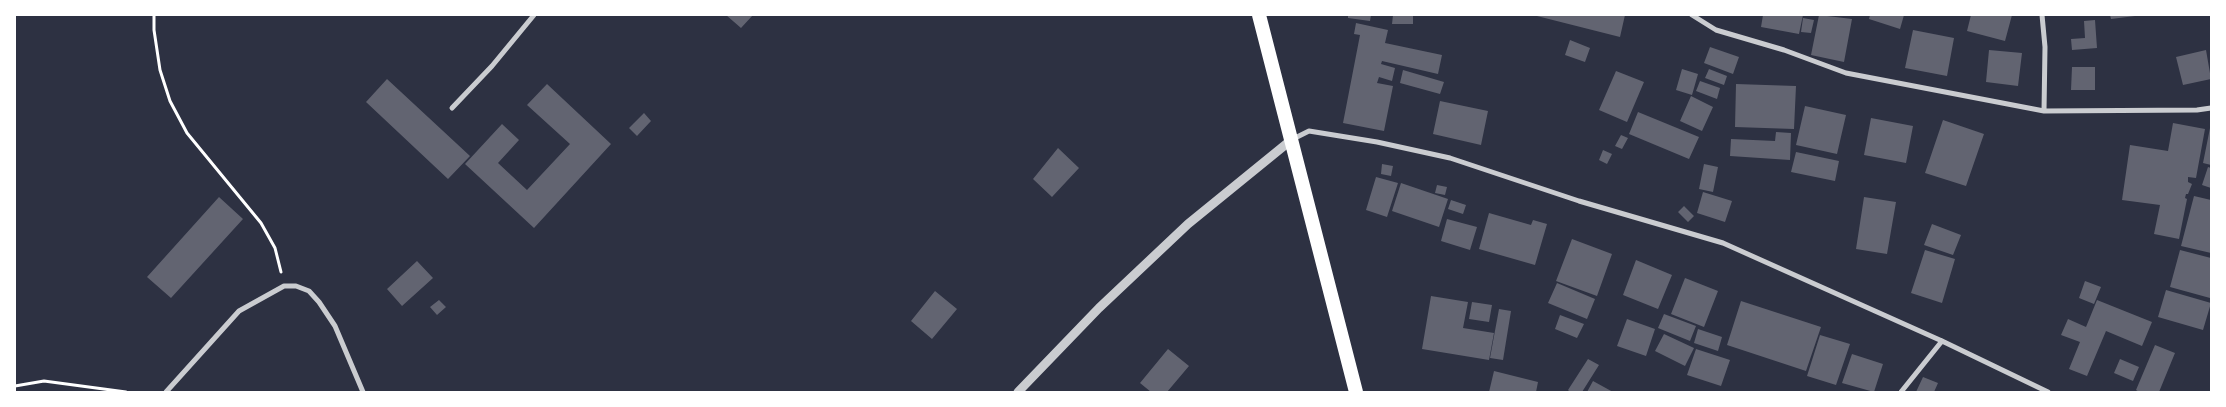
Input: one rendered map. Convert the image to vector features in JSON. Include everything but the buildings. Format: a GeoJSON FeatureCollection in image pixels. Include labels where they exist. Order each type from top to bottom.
{"type":"FeatureCollection","features":[{"type":"Feature","properties":{"kind":"highway"},"geometry":{"type":"LineString","coordinates":[[1259,15],[1356,392]]}},
{"type":"Feature","properties":{"kind":"street"},"geometry":{"type":"LineString","coordinates":[[452,108],[492,66],[534,15]]}},
{"type":"Feature","properties":{"kind":"street"},"geometry":{"type":"LineString","coordinates":[[1692,15],[1716,30],[1784,50],[1846,73],[2044,112],[2197,110],[2211,108]]}},
{"type":"Feature","properties":{"kind":"street"},"geometry":{"type":"LineString","coordinates":[[2042,15],[2045,48],[2044,112]]}},
{"type":"Feature","properties":{"kind":"street"},"geometry":{"type":"LineString","coordinates":[[1018,392],[1099,308],[1188,224],[1290,141],[1309,132],[1377,142],[1450,158],[1579,201],[1723,243],[1942,341],[2048,392]]}},
{"type":"Feature","properties":{"kind":"street"},"geometry":{"type":"LineString","coordinates":[[166,392],[239,311],[284,286],[296,286],[309,291],[319,302],[335,326],[363,392]]}},
{"type":"Feature","properties":{"kind":"street"},"geometry":{"type":"LineString","coordinates":[[1901,392],[1942,341]]}},
{"type":"Feature","properties":{"kind":"path"},"geometry":{"type":"LineString","coordinates":[[154,15],[154,30],[160,70],[170,101],[187,133],[261,223],[275,248],[284,286]]}},
{"type":"Feature","properties":{"kind":"path"},"geometry":{"type":"LineString","coordinates":[[15,386],[44,381],[126,392]]}}]}
